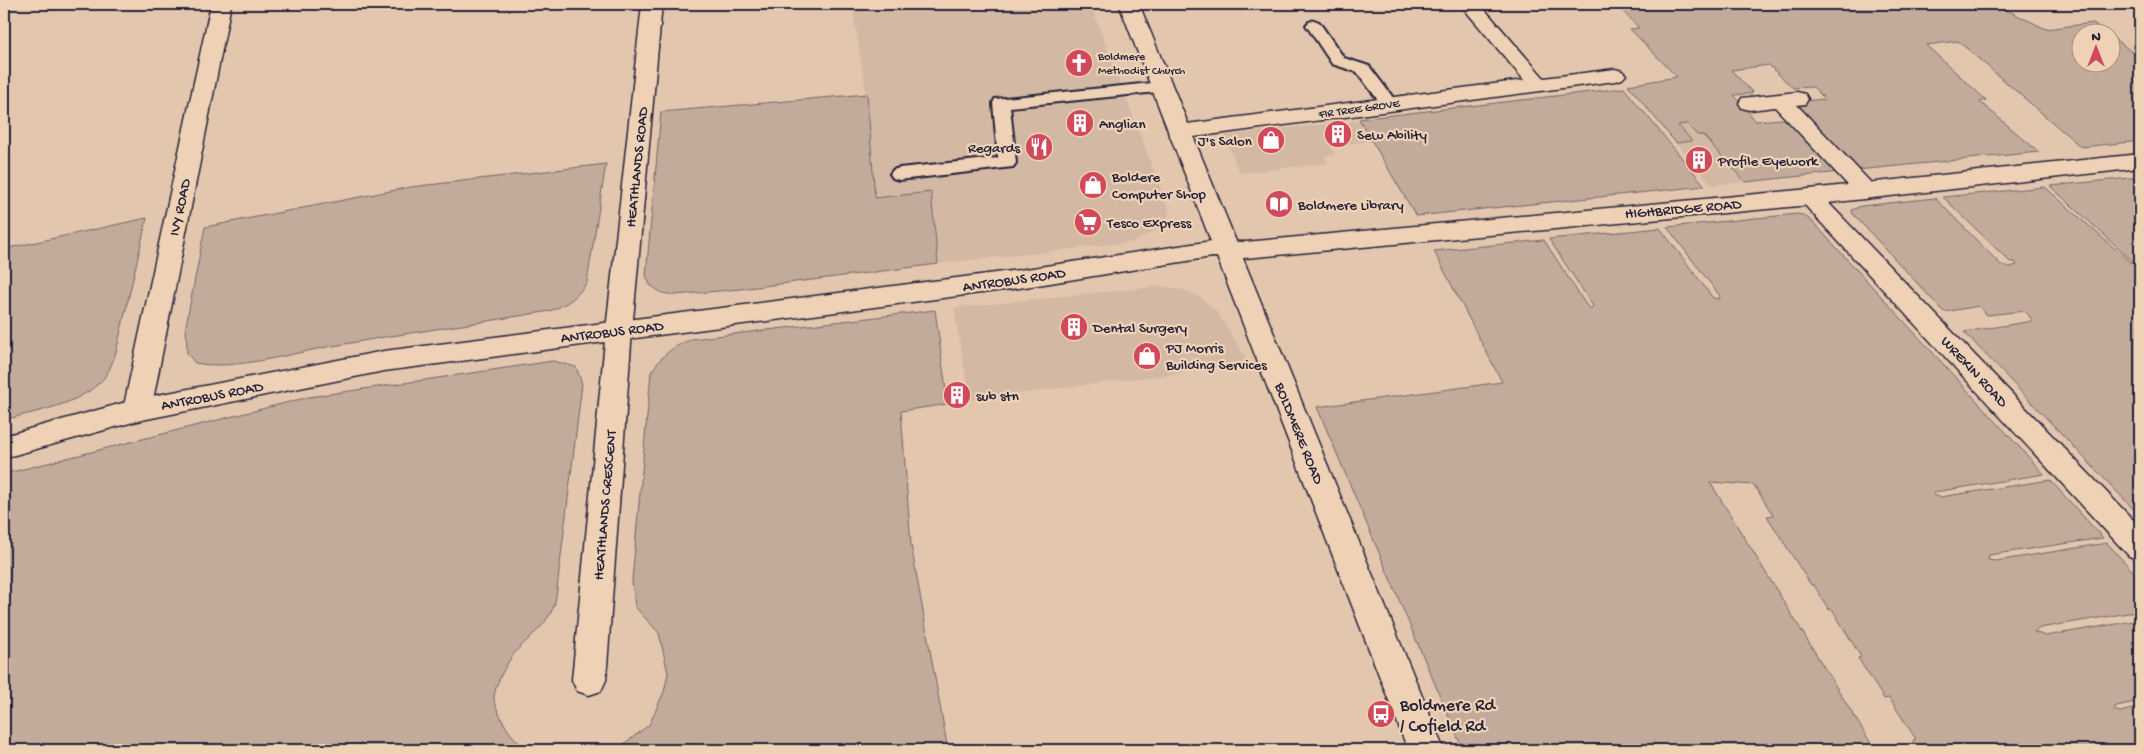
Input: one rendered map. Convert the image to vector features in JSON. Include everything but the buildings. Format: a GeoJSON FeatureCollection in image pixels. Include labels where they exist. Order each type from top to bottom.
{"type":"FeatureCollection","features":[{"type":"Feature","properties":{"kind":"street","name":"IVY ROAD"},"geometry":{"type":"LineString","coordinates":[[138,410],[221,4]]}},
{"type":"Feature","properties":{"kind":"street","name":"HEATHLANDS ROAD"},"geometry":{"type":"LineString","coordinates":[[619,330],[652,4]]}},
{"type":"Feature","properties":{"kind":"street","name":"BOLDMERE ROAD"},"geometry":{"type":"LineString","coordinates":[[1129,4],[1426,750]]}},
{"type":"Feature","properties":{"kind":"street"},"geometry":{"type":"LineString","coordinates":[[1470,4],[1538,84]]}},
{"type":"Feature","properties":{"kind":"street","name":"FIR TREE GROVE"},"geometry":{"type":"LineString","coordinates":[[1179,132],[1616,75]]}},
{"type":"Feature","properties":{"kind":"street"},"geometry":{"type":"LineString","coordinates":[[1750,103],[1789,100],[1866,190]]}},
{"type":"Feature","properties":{"kind":"street","name":"HIGHBRIDGE ROAD"},"geometry":{"type":"LineString","coordinates":[[1226,249],[1245,250],[1810,197],[2140,161]]}},
{"type":"Feature","properties":{"kind":"street","name":"WREKIN ROAD"},"geometry":{"type":"LineString","coordinates":[[1810,197],[2140,547]]}},
{"type":"Feature","properties":{"kind":"street","name":"ANTROBUS ROAD"},"geometry":{"type":"LineString","coordinates":[[4,447],[138,410],[384,361],[1019,279],[1212,249],[1226,249]]}},
{"type":"Feature","properties":{"kind":"street","name":"HEATHLANDS CRESCENT"},"geometry":{"type":"LineString","coordinates":[[589,680],[619,330]]}},
{"type":"Feature","properties":{"kind":"lane"},"geometry":{"type":"LineString","coordinates":[[1314,25],[1338,61],[1363,68],[1390,104]]}},
{"type":"Feature","properties":{"kind":"lane"},"geometry":{"type":"LineString","coordinates":[[899,174],[1008,163],[1001,103],[1161,87]]}},
{"type":"Feature","properties":{"kind":"shaded area"},"geometry":{"type":"Polygon","coordinates":[[[852,4],[1090,4],[1170,213],[1159,228],[1134,242],[938,264],[931,192],[875,199],[869,111],[852,4]]]}},
{"type":"Feature","properties":{"kind":"shaded area"},"geometry":{"type":"Polygon","coordinates":[[[1616,4],[1994,4],[2046,29],[2072,26],[2072,72],[2122,72],[2122,44],[2140,58],[2140,141],[2081,147],[1958,41],[1926,45],[1986,100],[1980,102],[2039,152],[1857,170],[1796,108],[1804,101],[1825,99],[1813,87],[1793,88],[1769,65],[1731,70],[1753,93],[1734,95],[1756,121],[1782,119],[1798,126],[1840,172],[1745,182],[1703,135],[1697,135],[1687,124],[1678,125],[1692,141],[1676,143],[1628,85],[1677,77],[1630,29],[1639,28],[1616,4]]]}},
{"type":"Feature","properties":{"kind":"shaded area"},"geometry":{"type":"Polygon","coordinates":[[[1624,88],[1705,186],[1416,216],[1359,119],[1624,88]]]}},
{"type":"Feature","properties":{"kind":"shaded area"},"geometry":{"type":"Polygon","coordinates":[[[867,94],[875,198],[931,192],[938,264],[740,289],[675,295],[662,293],[650,285],[646,275],[661,112],[867,94]]]}},
{"type":"Feature","properties":{"kind":"shaded area"},"geometry":{"type":"Polygon","coordinates":[[[1359,119],[1372,141],[1330,146],[1335,155],[1325,156],[1328,163],[1240,173],[1224,135],[1356,121],[1359,119]]]}},
{"type":"Feature","properties":{"kind":"shaded area"},"geometry":{"type":"Polygon","coordinates":[[[1687,124],[1697,135],[1703,135],[1745,182],[1712,185],[1676,143],[1691,141],[1678,125],[1687,124]]]}},
{"type":"Feature","properties":{"kind":"shaded area"},"geometry":{"type":"Polygon","coordinates":[[[606,164],[587,282],[567,303],[550,311],[228,365],[195,363],[187,353],[186,325],[205,227],[411,187],[606,164]]]}},
{"type":"Feature","properties":{"kind":"shaded area"},"geometry":{"type":"Polygon","coordinates":[[[2140,177],[2140,516],[1964,332],[2033,321],[2025,311],[1987,315],[1979,306],[1944,312],[1853,214],[1852,210],[1861,206],[1935,198],[2001,265],[2010,267],[2017,265],[2015,262],[2010,262],[1943,197],[2045,187],[2130,262],[2136,264],[2050,186],[2140,177]]]}},
{"type":"Feature","properties":{"kind":"shaded area"},"geometry":{"type":"Polygon","coordinates":[[[1797,214],[1803,215],[1813,222],[2044,474],[1935,492],[1933,495],[1940,497],[2050,480],[2103,538],[1989,555],[1988,560],[1996,561],[2107,543],[2140,579],[2140,611],[2040,628],[2034,632],[2045,636],[2140,620],[2140,701],[2116,706],[2114,710],[2120,712],[2140,707],[2140,750],[1920,750],[1913,740],[1916,739],[1889,698],[1884,699],[1858,658],[1861,657],[1832,609],[1829,610],[1814,585],[1811,585],[1767,516],[1773,515],[1754,485],[1710,482],[1875,750],[1463,750],[1317,407],[1502,382],[1434,251],[1544,240],[1586,305],[1591,309],[1593,306],[1549,239],[1660,228],[1713,298],[1719,299],[1720,296],[1667,227],[1797,214]]]}},
{"type":"Feature","properties":{"kind":"shaded area"},"geometry":{"type":"Polygon","coordinates":[[[147,218],[116,352],[110,369],[104,378],[83,395],[71,401],[4,420],[4,249],[147,218]]]}},
{"type":"Feature","properties":{"kind":"shaded area"},"geometry":{"type":"Polygon","coordinates":[[[1161,286],[1184,290],[1200,297],[1217,312],[1250,364],[970,400],[954,308],[1161,286]]]}},
{"type":"Feature","properties":{"kind":"shaded area"},"geometry":{"type":"Polygon","coordinates":[[[935,310],[948,404],[901,411],[911,545],[948,750],[616,750],[649,725],[664,692],[668,673],[659,633],[635,607],[632,580],[651,372],[656,365],[669,352],[692,339],[935,310]]]}},
{"type":"Feature","properties":{"kind":"shaded area"},"geometry":{"type":"Polygon","coordinates":[[[553,361],[576,367],[582,384],[556,597],[550,615],[545,622],[510,659],[500,676],[494,695],[495,704],[507,728],[528,750],[4,750],[4,474],[309,397],[553,361]]]}},
{"type":"Feature","properties":{"kind":"place","name":"Boldmere Methodist Church"},"geometry":{"type":"Point","coordinates":[1079,63]}},
{"type":"Feature","properties":{"kind":"place","name":"Anglian"},"geometry":{"type":"Point","coordinates":[1080,123]}},
{"type":"Feature","properties":{"kind":"place","name":"Sew Ability"},"geometry":{"type":"Point","coordinates":[1338,134]}},
{"type":"Feature","properties":{"kind":"place","name":"J's Salon"},"geometry":{"type":"Point","coordinates":[1271,140]}},
{"type":"Feature","properties":{"kind":"place","name":"Regards"},"geometry":{"type":"Point","coordinates":[1039,147]}},
{"type":"Feature","properties":{"kind":"place","name":"Profile Eyework"},"geometry":{"type":"Point","coordinates":[1699,160]}},
{"type":"Feature","properties":{"kind":"place","name":"Boldere Computer Shop"},"geometry":{"type":"Point","coordinates":[1093,185]}},
{"type":"Feature","properties":{"kind":"place","name":"Boldmere Library"},"geometry":{"type":"Point","coordinates":[1279,204]}},
{"type":"Feature","properties":{"kind":"place","name":"Tesco Express"},"geometry":{"type":"Point","coordinates":[1088,222]}},
{"type":"Feature","properties":{"kind":"place","name":"Dental Surgery"},"geometry":{"type":"Point","coordinates":[1074,327]}},
{"type":"Feature","properties":{"kind":"place","name":"PJ Morris Building Services"},"geometry":{"type":"Point","coordinates":[1147,356]}},
{"type":"Feature","properties":{"kind":"place","name":"sub stn"},"geometry":{"type":"Point","coordinates":[957,395]}},
{"type":"Feature","properties":{"kind":"place","name":"Boldmere Rd / Cofield Rd"},"geometry":{"type":"Point","coordinates":[1381,714]}}]}
